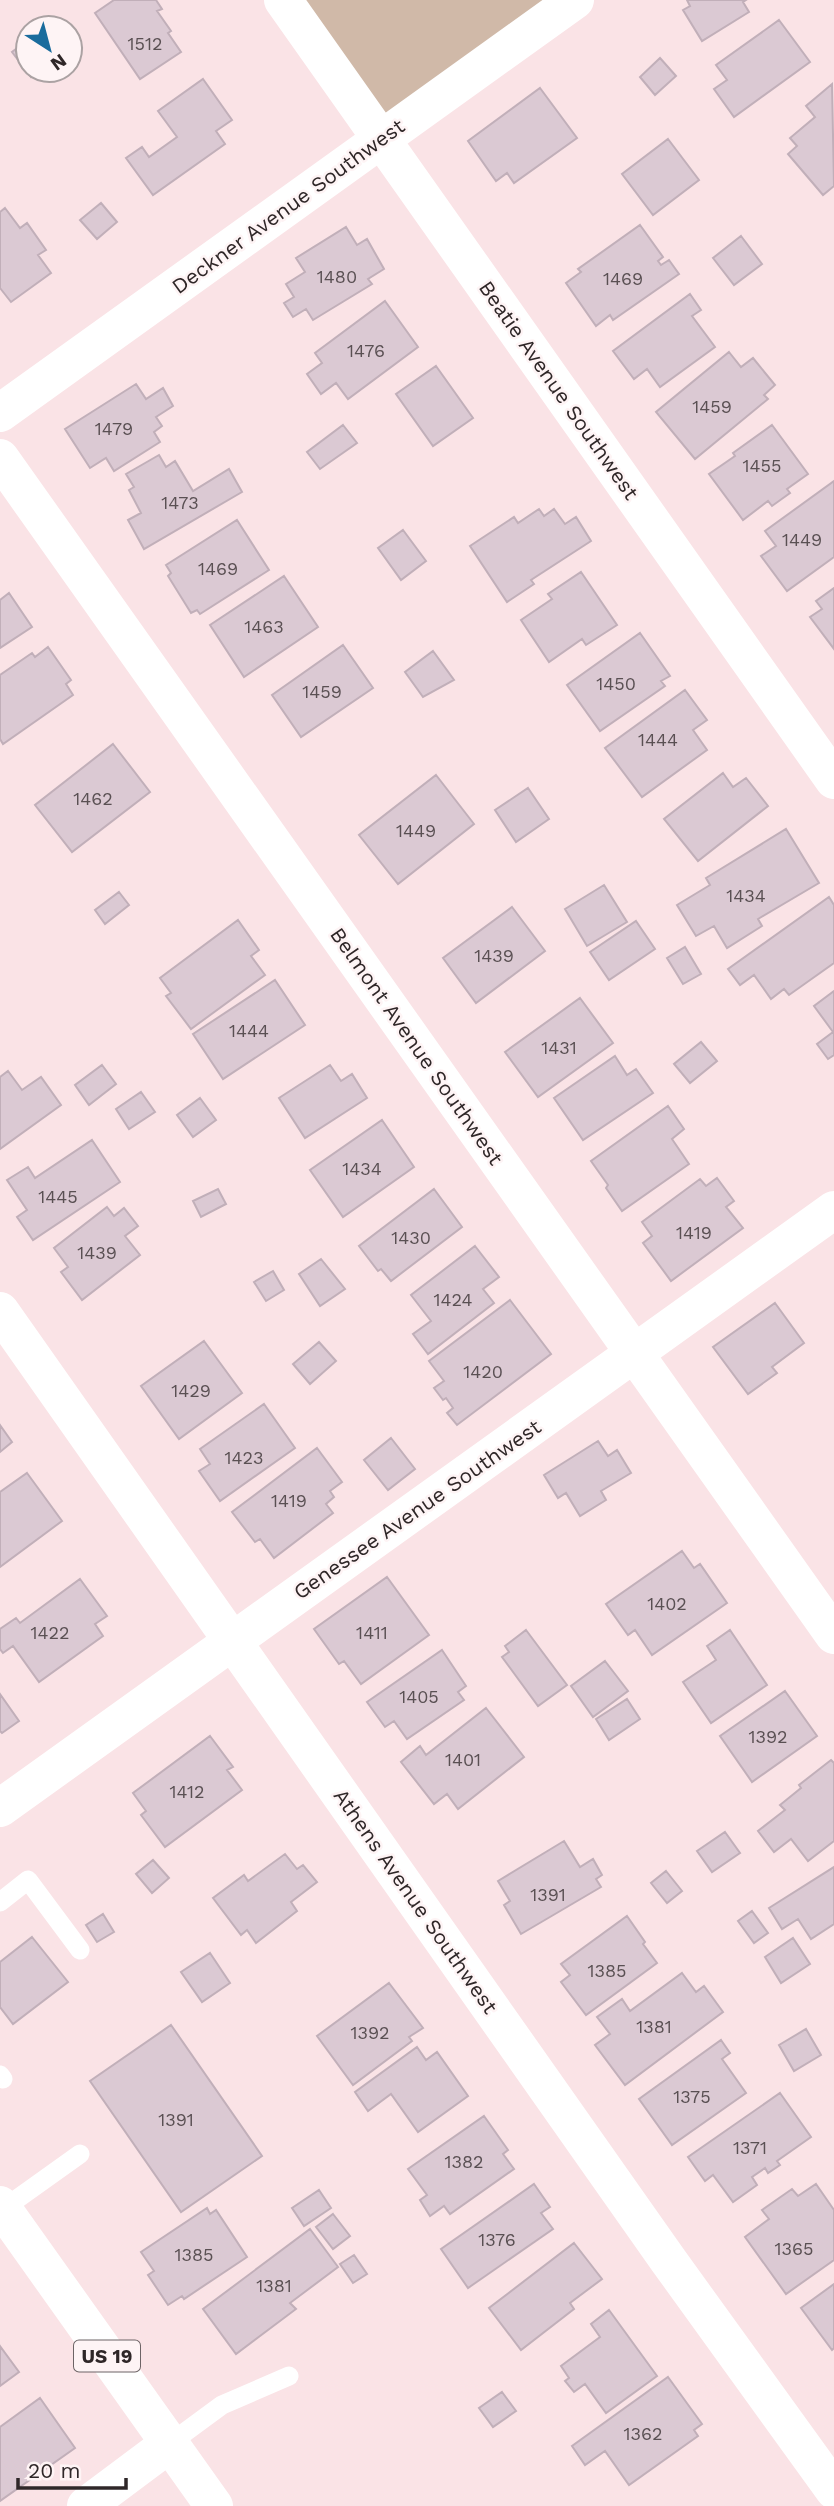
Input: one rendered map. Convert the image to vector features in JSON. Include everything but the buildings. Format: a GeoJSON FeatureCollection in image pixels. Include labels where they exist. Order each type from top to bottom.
{"type":"FeatureCollection","features":[{"type":"Feature","properties":{"kind":"street","name":"Beatie Avenue Southwest"},"geometry":{"type":"LineString","coordinates":[[283,0],[834,780]]}},
{"type":"Feature","properties":{"kind":"street","name":"Deckner Avenue Southwest"},"geometry":{"type":"LineString","coordinates":[[0,413],[575,0]]}},
{"type":"Feature","properties":{"kind":"street","name":"Belmont Avenue Southwest"},"geometry":{"type":"LineString","coordinates":[[0,458],[834,1635]]}},
{"type":"Feature","properties":{"kind":"street","name":"Genessee Avenue Southwest"},"geometry":{"type":"LineString","coordinates":[[0,1808],[834,1210]]}},
{"type":"Feature","properties":{"kind":"street","name":"Athens Avenue Southwest"},"geometry":{"type":"LineString","coordinates":[[0,1311],[668,2260],[834,2490]]}},
{"type":"Feature","properties":{"kind":"street","name":"US 19"},"geometry":{"type":"LineString","coordinates":[[1,2207],[214,2506]]}},
{"type":"Feature","properties":{"kind":"street"},"geometry":{"type":"LineString","coordinates":[[86,2506],[169,2444]]}},
{"type":"Feature","properties":{"kind":"lane"},"geometry":{"type":"LineString","coordinates":[[0,1902],[28,1880],[80,1950]]}},
{"type":"Feature","properties":{"kind":"lane"},"geometry":{"type":"LineString","coordinates":[[1,2207],[80,2154]]}},
{"type":"Feature","properties":{"kind":"lane"},"geometry":{"type":"LineString","coordinates":[[169,2444],[222,2406],[289,2376]]}},
{"type":"Feature","properties":{"kind":"lane"},"geometry":{"type":"LineString","coordinates":[[824,2506],[834,2500]]}},
{"type":"Feature","properties":{"kind":"shaded area"},"geometry":{"type":"Polygon","coordinates":[[[266,0],[551,0],[361,134],[266,0]]]}}]}
